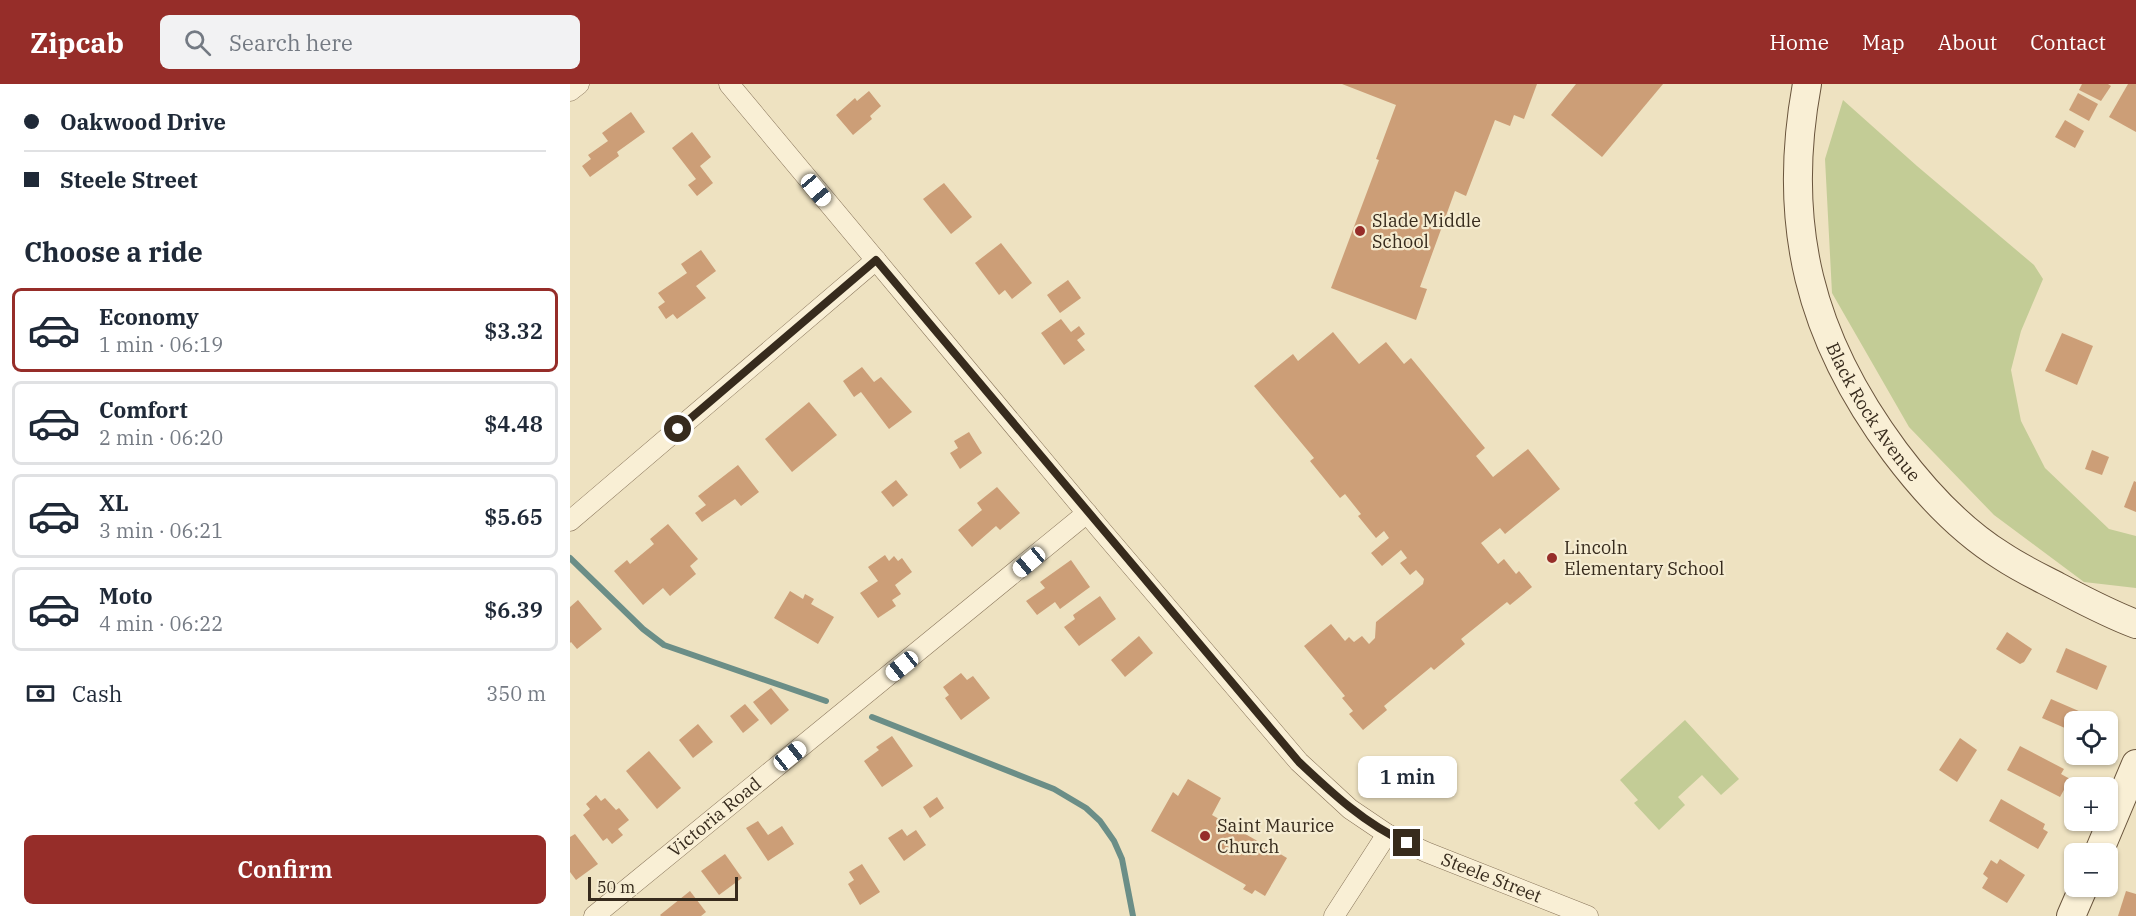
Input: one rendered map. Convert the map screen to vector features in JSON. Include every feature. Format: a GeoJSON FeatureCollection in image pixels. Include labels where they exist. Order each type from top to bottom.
{"type":"FeatureCollection","features":[{"type":"Feature","properties":{"kind":"street"},"geometry":{"type":"LineString","coordinates":[[570,91],[579,84]]}},
{"type":"Feature","properties":{"kind":"street","name":"Steele Street"},"geometry":{"type":"LineString","coordinates":[[729,84],[1299,762],[1350,809],[1387,834],[1426,852],[1588,916]]}},
{"type":"Feature","properties":{"kind":"street","name":"Black Rock Avenue"},"geometry":{"type":"LineString","coordinates":[[1807,84],[1800,120],[1797,187],[1800,232],[1810,283],[1826,333],[1842,370],[1860,400],[1913,476],[1962,526],[2002,556],[2099,608],[2136,624]]}},
{"type":"Feature","properties":{"kind":"street"},"geometry":{"type":"LineString","coordinates":[[570,521],[876,260]]}},
{"type":"Feature","properties":{"kind":"street","name":"Victoria Road"},"geometry":{"type":"LineString","coordinates":[[594,916],[1088,513]]}},
{"type":"Feature","properties":{"kind":"street"},"geometry":{"type":"LineString","coordinates":[[2103,843],[2136,764]]}},
{"type":"Feature","properties":{"kind":"street"},"geometry":{"type":"LineString","coordinates":[[1334,916],[1387,834]]}},
{"type":"Feature","properties":{"kind":"street"},"geometry":{"type":"LineString","coordinates":[[2071,916],[2079,897]]}},
{"type":"Feature","properties":{"kind":"green space"},"geometry":{"type":"Polygon","coordinates":[[[1843,100],[2034,265],[2043,279],[2021,331],[2011,370],[2021,421],[2045,468],[2109,529],[2136,536],[2136,588],[2084,582],[1994,515],[1909,427],[1832,293],[1825,159],[1843,100]]]}},
{"type":"Feature","properties":{"kind":"green space"},"geometry":{"type":"Polygon","coordinates":[[[1685,720],[1739,779],[1721,795],[1702,775],[1678,797],[1685,805],[1659,830],[1634,803],[1638,800],[1620,780],[1685,720]]]}},
{"type":"Feature","properties":{"kind":"building"},"geometry":{"type":"Polygon","coordinates":[[[1342,84],[1537,84],[1524,119],[1514,115],[1510,126],[1495,120],[1466,196],[1455,191],[1420,287],[1427,289],[1416,320],[1331,288],[1379,160],[1376,159],[1396,105],[1342,84]]]}},
{"type":"Feature","properties":{"kind":"building"},"geometry":{"type":"Polygon","coordinates":[[[1576,84],[1663,84],[1602,157],[1551,115],[1576,84]]]}},
{"type":"Feature","properties":{"kind":"building"},"geometry":{"type":"Polygon","coordinates":[[[2082,84],[2111,86],[2101,101],[2079,90],[2082,84]]]}},
{"type":"Feature","properties":{"kind":"building"},"geometry":{"type":"Polygon","coordinates":[[[2128,84],[2136,84],[2136,132],[2109,117],[2128,84]]]}},
{"type":"Feature","properties":{"kind":"building"},"geometry":{"type":"Polygon","coordinates":[[[869,91],[881,106],[870,116],[872,119],[853,135],[836,115],[855,98],[857,101],[869,91]]]}},
{"type":"Feature","properties":{"kind":"building"},"geometry":{"type":"Polygon","coordinates":[[[2078,93],[2098,104],[2089,121],[2069,110],[2078,93]]]}},
{"type":"Feature","properties":{"kind":"building"},"geometry":{"type":"Polygon","coordinates":[[[631,112],[645,132],[617,152],[619,156],[590,177],[582,166],[591,159],[588,155],[608,141],[602,133],[631,112]]]}},
{"type":"Feature","properties":{"kind":"building"},"geometry":{"type":"Polygon","coordinates":[[[2065,120],[2084,131],[2075,148],[2055,137],[2065,120]]]}},
{"type":"Feature","properties":{"kind":"building"},"geometry":{"type":"Polygon","coordinates":[[[692,132],[711,157],[700,166],[713,183],[697,196],[688,185],[696,179],[672,148],[692,132]]]}},
{"type":"Feature","properties":{"kind":"building"},"geometry":{"type":"Polygon","coordinates":[[[944,183],[972,217],[951,234],[923,199],[944,183]]]}},
{"type":"Feature","properties":{"kind":"building"},"geometry":{"type":"Polygon","coordinates":[[[1001,243],[1032,283],[1012,299],[1005,290],[999,295],[975,263],[1001,243]]]}},
{"type":"Feature","properties":{"kind":"building"},"geometry":{"type":"Polygon","coordinates":[[[701,250],[716,271],[696,286],[706,298],[677,319],[673,314],[666,319],[658,307],[665,302],[658,293],[687,273],[681,264],[701,250]]]}},
{"type":"Feature","properties":{"kind":"building"},"geometry":{"type":"Polygon","coordinates":[[[1068,280],[1081,298],[1060,313],[1047,295],[1068,280]]]}},
{"type":"Feature","properties":{"kind":"building"},"geometry":{"type":"Polygon","coordinates":[[[1061,319],[1071,332],[1079,326],[1085,334],[1077,340],[1085,350],[1064,365],[1041,333],[1061,319]]]}},
{"type":"Feature","properties":{"kind":"building"},"geometry":{"type":"Polygon","coordinates":[[[1333,332],[1359,364],[1386,342],[1404,364],[1411,358],[1485,448],[1476,456],[1493,477],[1528,449],[1560,489],[1505,534],[1500,528],[1481,543],[1498,564],[1504,559],[1516,574],[1519,571],[1532,587],[1510,605],[1507,602],[1461,639],[1465,644],[1434,670],[1431,667],[1384,706],[1387,710],[1363,730],[1349,714],[1353,711],[1342,698],[1345,696],[1304,646],[1331,624],[1345,641],[1349,637],[1354,642],[1362,636],[1369,644],[1375,638],[1376,622],[1423,584],[1424,579],[1416,570],[1410,575],[1400,563],[1407,558],[1401,550],[1382,566],[1371,553],[1389,538],[1384,531],[1376,538],[1358,516],[1361,514],[1345,494],[1340,498],[1310,461],[1314,458],[1254,386],[1293,354],[1298,361],[1333,332]]]}},
{"type":"Feature","properties":{"kind":"building"},"geometry":{"type":"Polygon","coordinates":[[[2062,333],[2093,346],[2077,385],[2045,371],[2062,333]]]}},
{"type":"Feature","properties":{"kind":"building"},"geometry":{"type":"Polygon","coordinates":[[[862,367],[874,382],[881,377],[912,412],[889,429],[861,392],[854,397],[843,381],[862,367]]]}},
{"type":"Feature","properties":{"kind":"building"},"geometry":{"type":"Polygon","coordinates":[[[809,402],[837,435],[792,472],[765,439],[809,402]]]}},
{"type":"Feature","properties":{"kind":"building"},"geometry":{"type":"Polygon","coordinates":[[[969,432],[982,453],[960,469],[950,453],[958,448],[954,441],[969,432]]]}},
{"type":"Feature","properties":{"kind":"building"},"geometry":{"type":"Polygon","coordinates":[[[2092,450],[2109,457],[2102,475],[2085,469],[2092,450]]]}},
{"type":"Feature","properties":{"kind":"building"},"geometry":{"type":"Polygon","coordinates":[[[738,465],[759,492],[741,506],[735,499],[702,522],[695,513],[706,505],[698,496],[738,465]]]}},
{"type":"Feature","properties":{"kind":"building"},"geometry":{"type":"Polygon","coordinates":[[[896,480],[908,495],[893,507],[881,492],[896,480]]]}},
{"type":"Feature","properties":{"kind":"building"},"geometry":{"type":"Polygon","coordinates":[[[2134,481],[2136,482],[2136,512],[2124,507],[2134,481]]]}},
{"type":"Feature","properties":{"kind":"building"},"geometry":{"type":"Polygon","coordinates":[[[997,487],[1020,513],[1000,530],[996,526],[972,547],[958,530],[982,510],[977,503],[997,487]]]}},
{"type":"Feature","properties":{"kind":"building"},"geometry":{"type":"Polygon","coordinates":[[[668,524],[698,559],[690,566],[696,574],[670,596],[663,588],[643,605],[614,571],[627,560],[630,564],[654,544],[650,539],[668,524]]]}},
{"type":"Feature","properties":{"kind":"building"},"geometry":{"type":"Polygon","coordinates":[[[885,555],[889,561],[894,556],[898,561],[902,558],[912,572],[895,585],[901,594],[892,600],[896,606],[878,618],[860,593],[878,581],[868,567],[885,555]]]}},
{"type":"Feature","properties":{"kind":"building"},"geometry":{"type":"Polygon","coordinates":[[[1071,560],[1090,587],[1060,609],[1055,602],[1037,615],[1026,601],[1045,588],[1040,582],[1071,560]]]}},
{"type":"Feature","properties":{"kind":"building"},"geometry":{"type":"Polygon","coordinates":[[[790,591],[803,599],[805,594],[814,599],[811,604],[834,617],[818,644],[774,618],[790,591]]]}},
{"type":"Feature","properties":{"kind":"building"},"geometry":{"type":"Polygon","coordinates":[[[1100,596],[1116,619],[1079,646],[1064,627],[1075,619],[1073,615],[1100,596]]]}},
{"type":"Feature","properties":{"kind":"building"},"geometry":{"type":"Polygon","coordinates":[[[578,600],[602,629],[577,649],[570,643],[570,607],[578,600]]]}},
{"type":"Feature","properties":{"kind":"building"},"geometry":{"type":"Polygon","coordinates":[[[2007,632],[2032,649],[2024,662],[2020,664],[1996,649],[2007,632]]]}},
{"type":"Feature","properties":{"kind":"building"},"geometry":{"type":"Polygon","coordinates":[[[1139,636],[1153,653],[1125,677],[1111,660],[1139,636]]]}},
{"type":"Feature","properties":{"kind":"building"},"geometry":{"type":"Polygon","coordinates":[[[2066,648],[2107,666],[2097,690],[2056,672],[2066,648]]]}},
{"type":"Feature","properties":{"kind":"building"},"geometry":{"type":"Polygon","coordinates":[[[961,673],[967,680],[973,676],[990,698],[961,720],[945,698],[949,695],[943,687],[961,673]]]}},
{"type":"Feature","properties":{"kind":"building"},"geometry":{"type":"Polygon","coordinates":[[[771,688],[789,710],[771,725],[753,702],[771,688]]]}},
{"type":"Feature","properties":{"kind":"building"},"geometry":{"type":"Polygon","coordinates":[[[2051,699],[2079,711],[2064,711],[2064,728],[2042,718],[2051,699]]]}},
{"type":"Feature","properties":{"kind":"building"},"geometry":{"type":"Polygon","coordinates":[[[745,704],[759,720],[743,733],[730,716],[745,704]]]}},
{"type":"Feature","properties":{"kind":"building"},"geometry":{"type":"Polygon","coordinates":[[[698,724],[713,742],[693,758],[679,740],[698,724]]]}},
{"type":"Feature","properties":{"kind":"building"},"geometry":{"type":"Polygon","coordinates":[[[892,736],[913,766],[882,787],[864,761],[879,750],[876,747],[892,736]]]}},
{"type":"Feature","properties":{"kind":"building"},"geometry":{"type":"Polygon","coordinates":[[[1960,738],[1977,750],[1957,782],[1939,770],[1960,738]]]}},
{"type":"Feature","properties":{"kind":"building"},"geometry":{"type":"Polygon","coordinates":[[[2020,746],[2064,769],[2061,774],[2066,777],[2064,777],[2064,790],[2060,797],[2007,770],[2020,746]]]}},
{"type":"Feature","properties":{"kind":"building"},"geometry":{"type":"Polygon","coordinates":[[[649,751],[681,788],[657,809],[626,771],[649,751]]]}},
{"type":"Feature","properties":{"kind":"building","name":"Saint Maurice Church"},"geometry":{"type":"Polygon","coordinates":[[[1188,779],[1221,798],[1212,815],[1268,847],[1270,842],[1279,847],[1277,852],[1287,858],[1265,896],[1255,890],[1252,894],[1243,889],[1246,885],[1151,831],[1173,792],[1178,796],[1188,779]]]}},
{"type":"Feature","properties":{"kind":"building"},"geometry":{"type":"Polygon","coordinates":[[[596,795],[601,801],[605,798],[616,810],[619,808],[629,820],[618,829],[623,835],[612,844],[607,838],[603,841],[583,815],[590,809],[586,804],[596,795]]]}},
{"type":"Feature","properties":{"kind":"building"},"geometry":{"type":"Polygon","coordinates":[[[937,797],[944,808],[930,818],[923,807],[937,797]]]}},
{"type":"Feature","properties":{"kind":"building"},"geometry":{"type":"Polygon","coordinates":[[[2001,799],[2045,824],[2043,829],[2048,832],[2038,849],[1989,821],[2001,799]]]}},
{"type":"Feature","properties":{"kind":"building"},"geometry":{"type":"Polygon","coordinates":[[[758,821],[768,835],[782,826],[794,844],[768,861],[746,828],[758,821]]]}},
{"type":"Feature","properties":{"kind":"building"},"geometry":{"type":"Polygon","coordinates":[[[902,829],[907,836],[916,830],[926,845],[904,861],[888,838],[902,829]]]}},
{"type":"Feature","properties":{"kind":"building"},"geometry":{"type":"Polygon","coordinates":[[[575,834],[598,864],[576,880],[570,872],[570,837],[575,834]]]}},
{"type":"Feature","properties":{"kind":"building"},"geometry":{"type":"Polygon","coordinates":[[[725,854],[742,878],[719,895],[701,871],[725,854]]]}},
{"type":"Feature","properties":{"kind":"building"},"geometry":{"type":"Polygon","coordinates":[[[2000,859],[2025,875],[2007,903],[1982,888],[1988,878],[1983,874],[1991,860],[1997,864],[2000,859]]]}},
{"type":"Feature","properties":{"kind":"building"},"geometry":{"type":"Polygon","coordinates":[[[862,864],[880,892],[860,905],[848,884],[854,880],[849,872],[862,864]]]}},
{"type":"Feature","properties":{"kind":"building"},"geometry":{"type":"Polygon","coordinates":[[[690,891],[706,912],[701,916],[660,915],[690,891]]]}},
{"type":"Feature","properties":{"kind":"building"},"geometry":{"type":"Polygon","coordinates":[[[2126,891],[2136,894],[2136,916],[2118,916],[2126,891]]]}},
{"type":"Feature","properties":{"kind":"waterway"},"geometry":{"type":"LineString","coordinates":[[570,558],[643,629],[664,645],[826,701]]}},
{"type":"Feature","properties":{"kind":"waterway"},"geometry":{"type":"LineString","coordinates":[[872,717],[1054,789],[1086,808],[1100,821],[1114,841],[1122,859],[1133,916]]}},
{"type":"Feature","properties":{"kind":"place","name":"Slade Middle School"},"geometry":{"type":"Point","coordinates":[1360,231]}},
{"type":"Feature","properties":{"kind":"place","name":"Lincoln Elementary School"},"geometry":{"type":"Point","coordinates":[1552,558]}},
{"type":"Feature","properties":{"kind":"place","name":"Saint Maurice Church"},"geometry":{"type":"Point","coordinates":[1205,836]}},
{"type":"Feature","properties":{"kind":"route"},"geometry":{"type":"LineString","coordinates":[[678,429],[876,260],[1101,530],[1299,762],[1350,809],[1387,834],[1407,843]]}}]}
